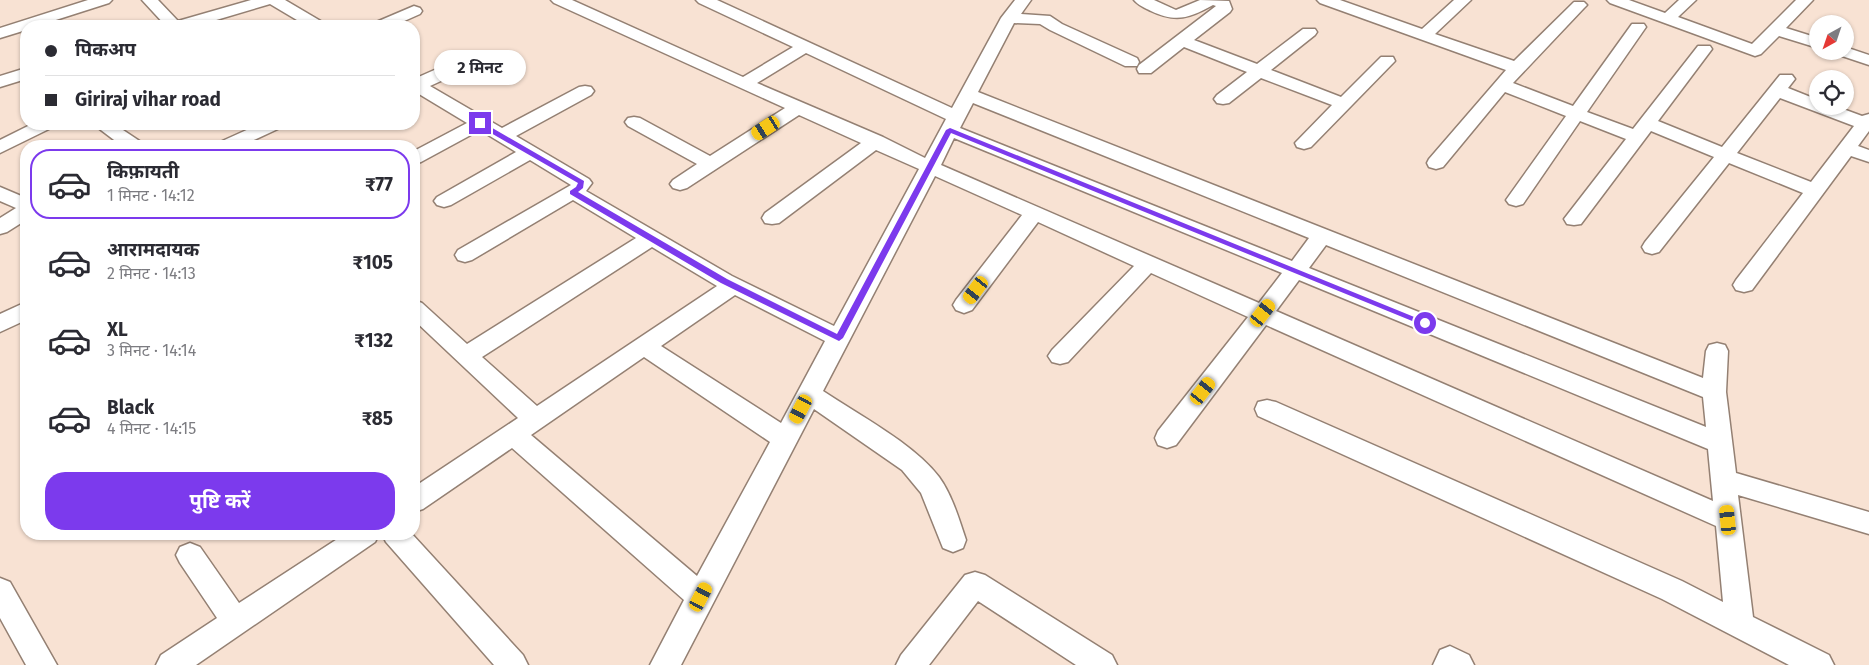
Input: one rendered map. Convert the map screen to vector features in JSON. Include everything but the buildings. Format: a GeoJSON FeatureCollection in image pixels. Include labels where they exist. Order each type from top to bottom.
{"type":"FeatureCollection","features":[{"type":"Feature","properties":{"kind":"street"},"geometry":{"type":"LineString","coordinates":[[32,20],[104,0]]}},
{"type":"Feature","properties":{"kind":"street"},"geometry":{"type":"LineString","coordinates":[[150,0],[168,20]]}},
{"type":"Feature","properties":{"kind":"street"},"geometry":{"type":"LineString","coordinates":[[200,20],[267,0]]}},
{"type":"Feature","properties":{"kind":"street"},"geometry":{"type":"LineString","coordinates":[[274,0],[305,20]]}},
{"type":"Feature","properties":{"kind":"street"},"geometry":{"type":"LineString","coordinates":[[559,0],[876,141],[930,167],[1728,520]]}},
{"type":"Feature","properties":{"kind":"street"},"geometry":{"type":"LineString","coordinates":[[704,0],[805,47],[953,124],[1296,270],[1720,443]]}},
{"type":"Feature","properties":{"kind":"street"},"geometry":{"type":"LineString","coordinates":[[665,665],[1009,18],[1023,0]]}},
{"type":"Feature","properties":{"kind":"street"},"geometry":{"type":"LineString","coordinates":[[1142,0],[1177,16],[1185,15],[1211,0]]}},
{"type":"Feature","properties":{"kind":"street"},"geometry":{"type":"LineString","coordinates":[[1009,18],[1044,19],[1056,27],[1138,66],[1182,41],[1224,9],[1224,4],[1215,0]]}},
{"type":"Feature","properties":{"kind":"street"},"geometry":{"type":"LineString","coordinates":[[1423,36],[1463,0]]}},
{"type":"Feature","properties":{"kind":"street"},"geometry":{"type":"LineString","coordinates":[[1615,0],[1755,50],[1805,0]]}},
{"type":"Feature","properties":{"kind":"street"},"geometry":{"type":"LineString","coordinates":[[1668,18],[1688,0]]}},
{"type":"Feature","properties":{"kind":"street"},"geometry":{"type":"LineString","coordinates":[[1334,1],[1423,36],[1517,68]]}},
{"type":"Feature","properties":{"kind":"street"},"geometry":{"type":"LineString","coordinates":[[1436,163],[1517,68],[1579,5]]}},
{"type":"Feature","properties":{"kind":"street"},"geometry":{"type":"LineString","coordinates":[[394,20],[414,11]]}},
{"type":"Feature","properties":{"kind":"street"},"geometry":{"type":"LineString","coordinates":[[3,28],[20,23]]}},
{"type":"Feature","properties":{"kind":"street"},"geometry":{"type":"LineString","coordinates":[[1516,200],[1638,27]]}},
{"type":"Feature","properties":{"kind":"street"},"geometry":{"type":"LineString","coordinates":[[1775,30],[1809,40]]}},
{"type":"Feature","properties":{"kind":"street"},"geometry":{"type":"LineString","coordinates":[[1223,99],[1309,32]]}},
{"type":"Feature","properties":{"kind":"street"},"geometry":{"type":"LineString","coordinates":[[1182,41],[1344,104]]}},
{"type":"Feature","properties":{"kind":"street"},"geometry":{"type":"LineString","coordinates":[[745,83],[805,47]]}},
{"type":"Feature","properties":{"kind":"street"},"geometry":{"type":"LineString","coordinates":[[1574,219],[1704,49]]}},
{"type":"Feature","properties":{"kind":"street"},"geometry":{"type":"LineString","coordinates":[[1854,55],[1869,60]]}},
{"type":"Feature","properties":{"kind":"street"},"geometry":{"type":"LineString","coordinates":[[420,90],[481,56]]}},
{"type":"Feature","properties":{"kind":"street"},"geometry":{"type":"LineString","coordinates":[[1304,143],[1387,61]]}},
{"type":"Feature","properties":{"kind":"street"},"geometry":{"type":"LineString","coordinates":[[0,82],[20,75]]}},
{"type":"Feature","properties":{"kind":"street"},"geometry":{"type":"LineString","coordinates":[[1652,247],[1781,84],[1809,101]]}},
{"type":"Feature","properties":{"kind":"street"},"geometry":{"type":"LineString","coordinates":[[1502,85],[1578,114],[1642,130],[1726,155],[1815,191]]}},
{"type":"Feature","properties":{"kind":"street"},"geometry":{"type":"LineString","coordinates":[[502,136],[585,91]]}},
{"type":"Feature","properties":{"kind":"street"},"geometry":{"type":"LineString","coordinates":[[420,92],[480,123],[582,183],[573,192],[465,255]]}},
{"type":"Feature","properties":{"kind":"street"},"geometry":{"type":"LineString","coordinates":[[968,95],[1714,392]]}},
{"type":"Feature","properties":{"kind":"street"},"geometry":{"type":"LineString","coordinates":[[680,184],[799,107]]}},
{"type":"Feature","properties":{"kind":"street"},"geometry":{"type":"LineString","coordinates":[[1744,285],[1867,121],[1847,115]]}},
{"type":"Feature","properties":{"kind":"street"},"geometry":{"type":"LineString","coordinates":[[634,122],[710,164]]}},
{"type":"Feature","properties":{"kind":"street"},"geometry":{"type":"LineString","coordinates":[[420,155],[480,123]]}},
{"type":"Feature","properties":{"kind":"street"},"geometry":{"type":"LineString","coordinates":[[0,147],[33,130]]}},
{"type":"Feature","properties":{"kind":"street"},"geometry":{"type":"LineString","coordinates":[[111,130],[125,140]]}},
{"type":"Feature","properties":{"kind":"street"},"geometry":{"type":"LineString","coordinates":[[234,140],[247,130]]}},
{"type":"Feature","properties":{"kind":"street"},"geometry":{"type":"LineString","coordinates":[[772,218],[876,141]]}},
{"type":"Feature","properties":{"kind":"street"},"geometry":{"type":"LineString","coordinates":[[1848,148],[1869,156]]}},
{"type":"Feature","properties":{"kind":"street"},"geometry":{"type":"LineString","coordinates":[[444,201],[530,152]]}},
{"type":"Feature","properties":{"kind":"street"},"geometry":{"type":"LineString","coordinates":[[573,192],[650,239],[733,286],[839,338]]}},
{"type":"Feature","properties":{"kind":"street"},"geometry":{"type":"LineString","coordinates":[[0,193],[20,203]]}},
{"type":"Feature","properties":{"kind":"street"},"geometry":{"type":"LineString","coordinates":[[964,305],[1035,212]]}},
{"type":"Feature","properties":{"kind":"street"},"geometry":{"type":"LineString","coordinates":[[0,227],[20,215]]}},
{"type":"Feature","properties":{"kind":"street"},"geometry":{"type":"LineString","coordinates":[[1167,438],[1322,236]]}},
{"type":"Feature","properties":{"kind":"street"},"geometry":{"type":"LineString","coordinates":[[467,355],[650,239]]}},
{"type":"Feature","properties":{"kind":"street"},"geometry":{"type":"LineString","coordinates":[[1060,356],[1149,263]]}},
{"type":"Feature","properties":{"kind":"street"},"geometry":{"type":"LineString","coordinates":[[420,497],[733,286]]}},
{"type":"Feature","properties":{"kind":"street"},"geometry":{"type":"LineString","coordinates":[[0,324],[20,313]]}},
{"type":"Feature","properties":{"kind":"street"},"geometry":{"type":"LineString","coordinates":[[420,313],[536,419]]}},
{"type":"Feature","properties":{"kind":"street"},"geometry":{"type":"LineString","coordinates":[[644,346],[785,439]]}},
{"type":"Feature","properties":{"kind":"street"},"geometry":{"type":"LineString","coordinates":[[1717,351],[1714,392],[1740,626]]}},
{"type":"Feature","properties":{"kind":"street"},"geometry":{"type":"LineString","coordinates":[[809,394],[911,463],[931,486],[944,513],[953,540]]}},
{"type":"Feature","properties":{"kind":"street"},"geometry":{"type":"LineString","coordinates":[[1267,409],[1672,590],[1819,665]]}},
{"type":"Feature","properties":{"kind":"street"},"geometry":{"type":"LineString","coordinates":[[513,434],[701,597]]}},
{"type":"Feature","properties":{"kind":"street"},"geometry":{"type":"LineString","coordinates":[[1724,480],[1869,523]]}},
{"type":"Feature","properties":{"kind":"street"},"geometry":{"type":"LineString","coordinates":[[184,661],[236,622],[357,540]]}},
{"type":"Feature","properties":{"kind":"street"},"geometry":{"type":"LineString","coordinates":[[400,540],[513,665]]}},
{"type":"Feature","properties":{"kind":"street"},"geometry":{"type":"LineString","coordinates":[[190,555],[236,622]]}},
{"type":"Feature","properties":{"kind":"street"},"geometry":{"type":"LineString","coordinates":[[911,665],[975,584],[1102,665]]}},
{"type":"Feature","properties":{"kind":"street"},"geometry":{"type":"LineString","coordinates":[[1,596],[42,665]]}},
{"type":"Feature","properties":{"kind":"street"},"geometry":{"type":"LineString","coordinates":[[1448,665],[1450,660],[1459,665]]}},
{"type":"Feature","properties":{"kind":"route"},"geometry":{"type":"LineString","coordinates":[[480,123],[582,183],[573,192],[639,233],[724,281],[839,338],[950,130],[1425,323]]}}]}
